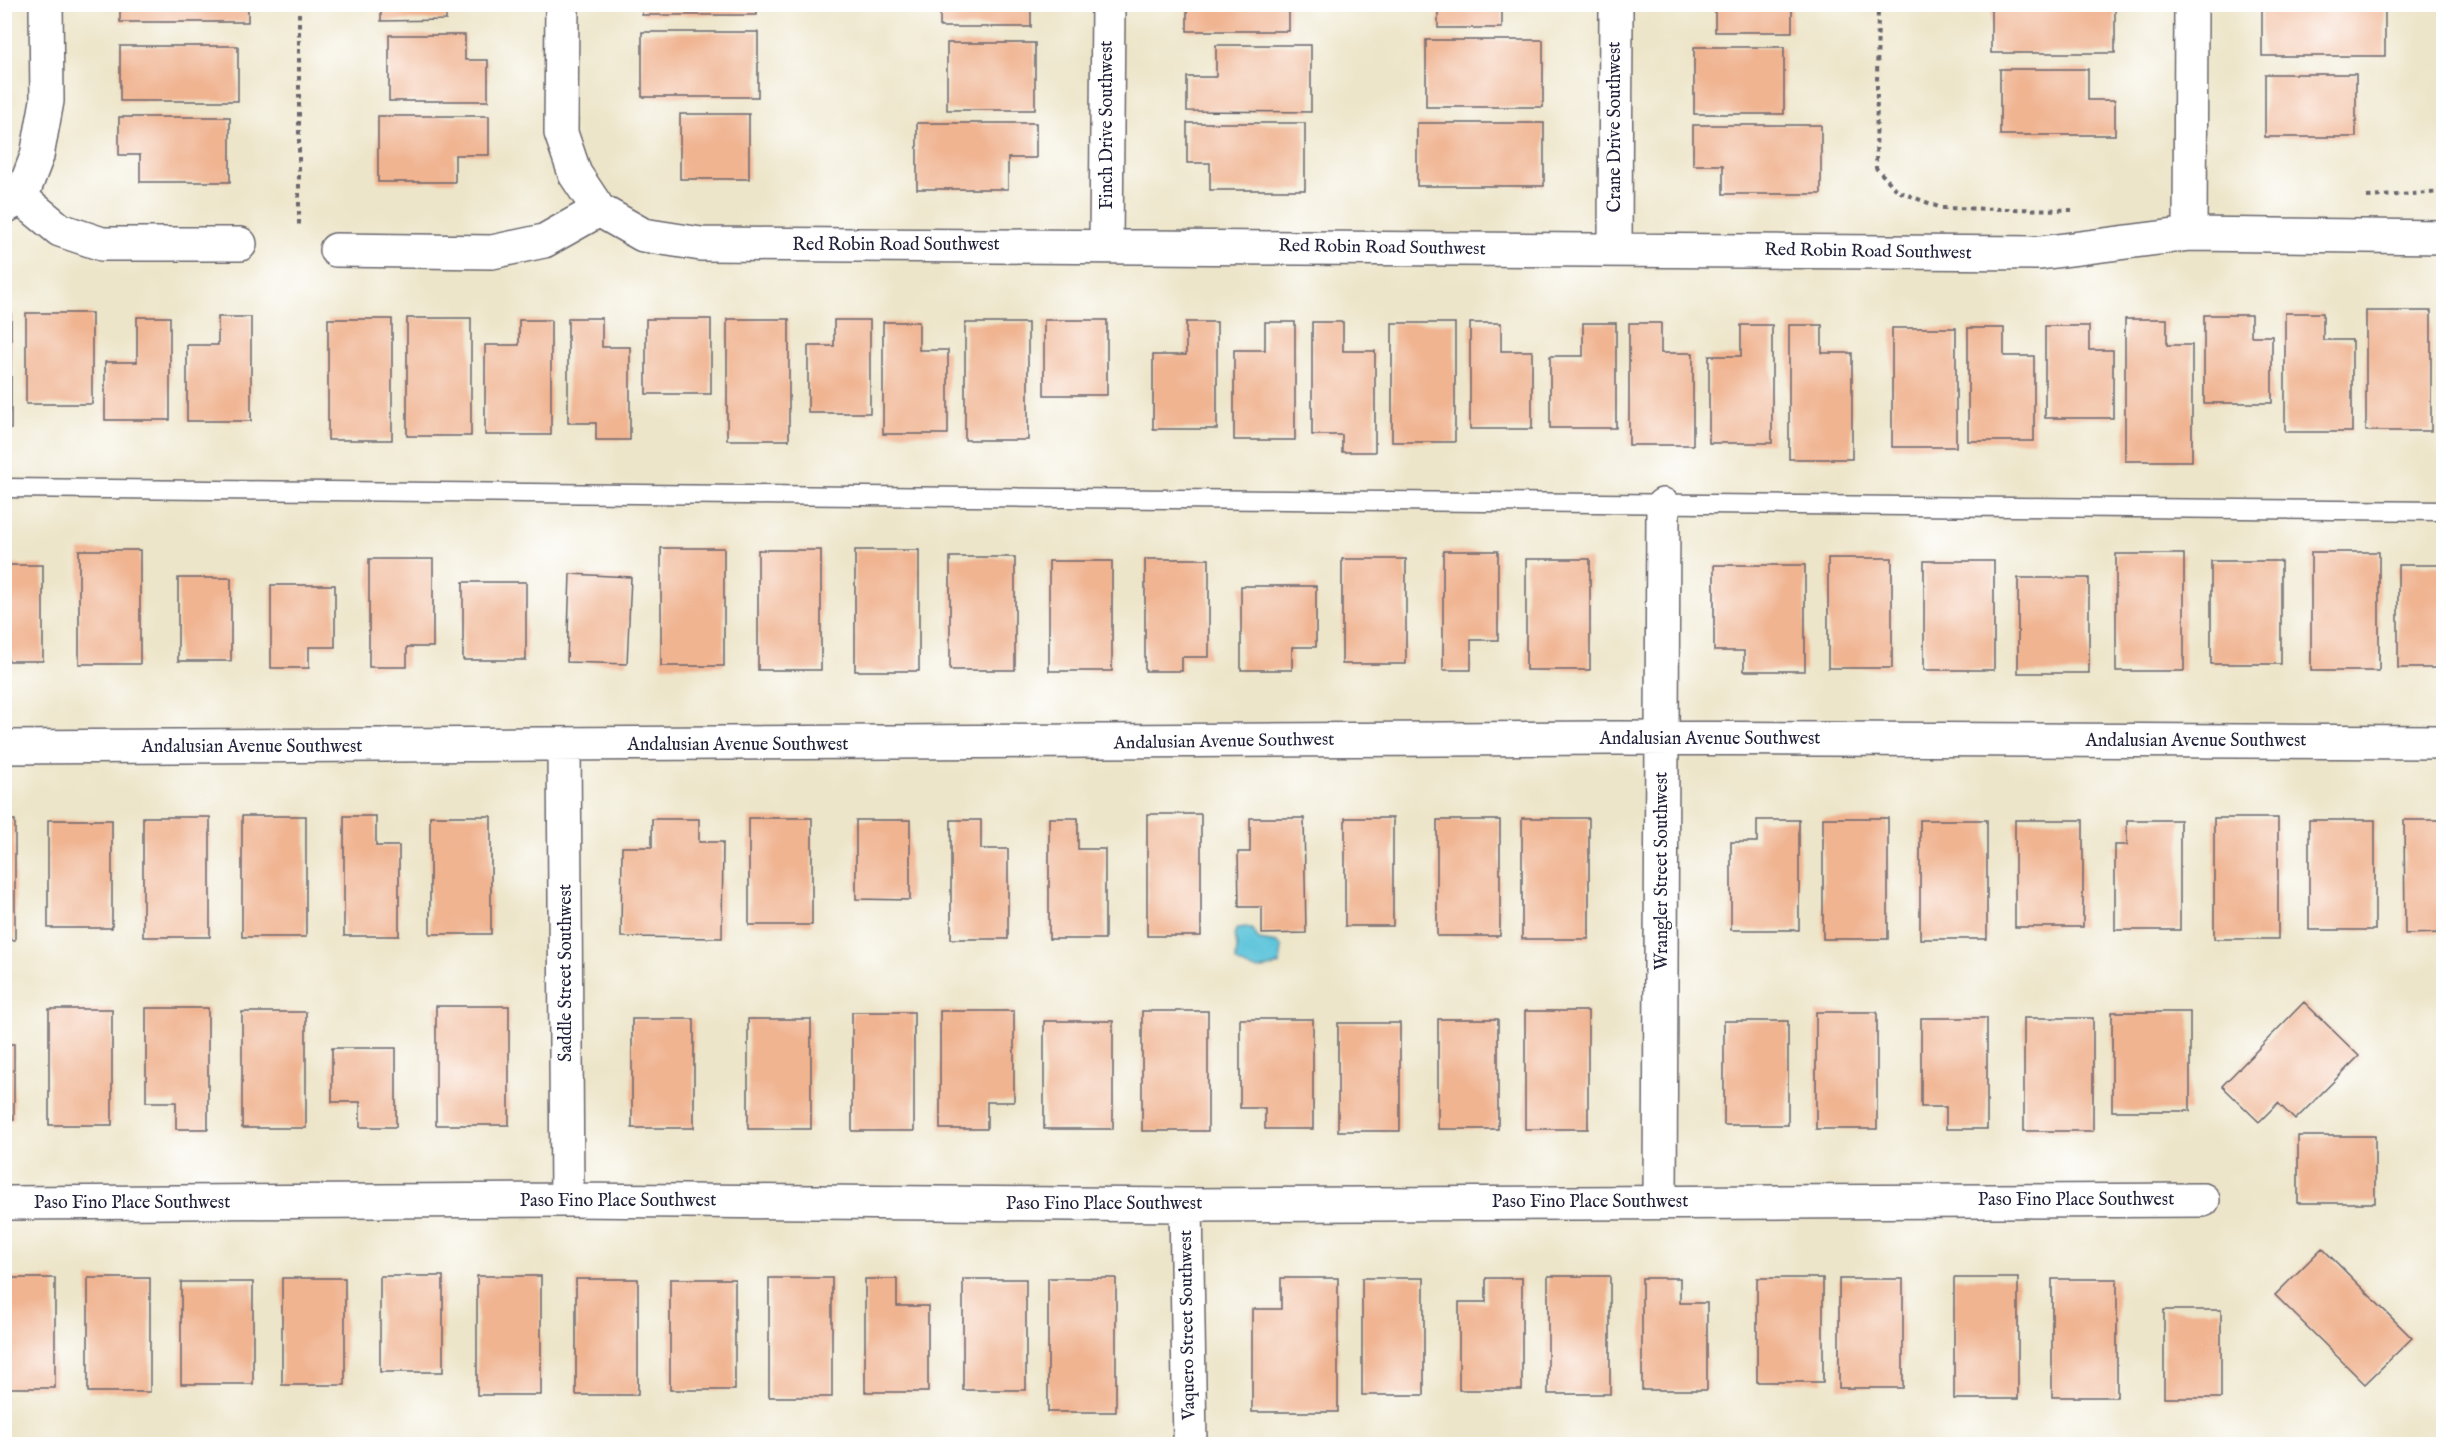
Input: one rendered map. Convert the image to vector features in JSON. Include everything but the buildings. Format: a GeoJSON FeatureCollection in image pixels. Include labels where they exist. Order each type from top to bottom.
{"type":"FeatureCollection","features":[{"type":"Feature","properties":{"kind":"street"},"geometry":{"type":"LineString","coordinates":[[46,4],[46,101],[37,156],[13,203],[60,230],[102,244],[240,244]]}},
{"type":"Feature","properties":{"kind":"street"},"geometry":{"type":"LineString","coordinates":[[336,250],[492,252],[544,241],[599,210],[575,174],[561,133],[562,4]]}},
{"type":"Feature","properties":{"kind":"street","name":"Finch Drive Southwest"},"geometry":{"type":"LineString","coordinates":[[1106,245],[1107,4]]}},
{"type":"Feature","properties":{"kind":"street","name":"Crane Drive Southwest"},"geometry":{"type":"LineString","coordinates":[[1615,250],[1616,4]]}},
{"type":"Feature","properties":{"kind":"street"},"geometry":{"type":"LineString","coordinates":[[2190,234],[2191,4]]}},
{"type":"Feature","properties":{"kind":"street","name":"Red Robin Road Southwest"},"geometry":{"type":"LineString","coordinates":[[599,210],[643,235],[701,244],[1106,245],[2040,254],[2190,234],[2444,237]]}},
{"type":"Feature","properties":{"kind":"street","name":"Wrangler Street Southwest"},"geometry":{"type":"LineString","coordinates":[[1660,1201],[1663,505]]}},
{"type":"Feature","properties":{"kind":"street","name":"Andalusian Avenue Southwest"},"geometry":{"type":"LineString","coordinates":[[4,747],[564,746],[1663,738],[2444,742]]}},
{"type":"Feature","properties":{"kind":"street","name":"Saddle Street Southwest"},"geometry":{"type":"LineString","coordinates":[[564,746],[567,1200]]}},
{"type":"Feature","properties":{"kind":"street","name":"Paso Fino Place Southwest"},"geometry":{"type":"LineString","coordinates":[[4,1203],[567,1200],[1186,1205],[2203,1200]]}},
{"type":"Feature","properties":{"kind":"street","name":"Vaquero Street Southwest"},"geometry":{"type":"LineString","coordinates":[[1186,1205],[1190,1444]]}},
{"type":"Feature","properties":{"kind":"lane"},"geometry":{"type":"LineString","coordinates":[[4,488],[2444,511]]}},
{"type":"Feature","properties":{"kind":"path"},"geometry":{"type":"LineString","coordinates":[[299,4],[299,226]]}},
{"type":"Feature","properties":{"kind":"path"},"geometry":{"type":"LineString","coordinates":[[1878,4],[1876,168],[1898,191],[1941,208],[2015,207],[2079,210]]}},
{"type":"Feature","properties":{"kind":"water"},"geometry":{"type":"Polygon","coordinates":[[[1247,927],[1253,930],[1259,940],[1277,943],[1282,947],[1280,964],[1257,970],[1247,968],[1236,961],[1237,946],[1234,934],[1238,928],[1247,927]]]}}]}
